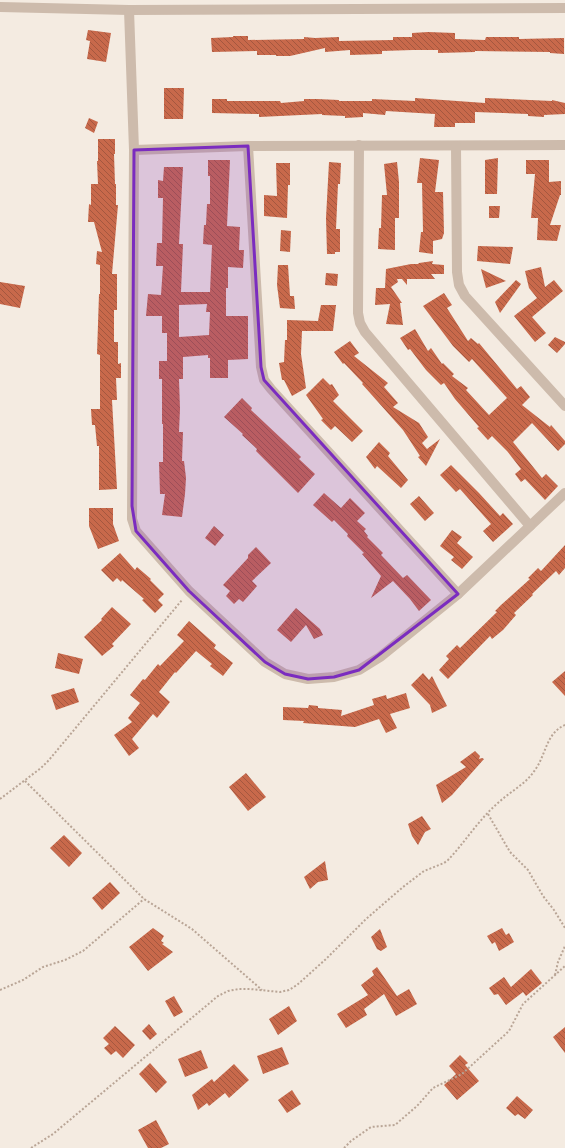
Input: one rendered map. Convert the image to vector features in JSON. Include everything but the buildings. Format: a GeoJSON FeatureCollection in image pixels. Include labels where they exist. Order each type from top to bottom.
{"type":"FeatureCollection","features":[{"type":"Feature","properties":{"kind":"street"},"geometry":{"type":"LineString","coordinates":[[0,7],[129,10],[565,8]]}},
{"type":"Feature","properties":{"kind":"street"},"geometry":{"type":"LineString","coordinates":[[129,10],[134,150],[132,519],[136,531],[190,591],[265,662],[285,674],[308,679],[334,677],[359,670],[380,657],[458,594],[565,493]]}},
{"type":"Feature","properties":{"kind":"street"},"geometry":{"type":"LineString","coordinates":[[359,145],[358,313],[360,323],[365,332],[530,526]]}},
{"type":"Feature","properties":{"kind":"street"},"geometry":{"type":"LineString","coordinates":[[134,150],[248,146],[565,145]]}},
{"type":"Feature","properties":{"kind":"street"},"geometry":{"type":"LineString","coordinates":[[248,146],[261,367],[264,380],[458,594]]}},
{"type":"Feature","properties":{"kind":"street"},"geometry":{"type":"LineString","coordinates":[[456,146],[457,272],[460,285],[466,296],[565,406]]}},
{"type":"Feature","properties":{"kind":"path"},"geometry":{"type":"LineString","coordinates":[[0,799],[41,768],[63,745],[190,591]]}},
{"type":"Feature","properties":{"kind":"path"},"geometry":{"type":"LineString","coordinates":[[31,1148],[53,1134],[218,996],[228,991],[239,989],[280,992],[289,990],[298,985],[326,960],[366,919],[403,887],[424,871],[448,860],[475,826],[499,802],[521,786],[536,770],[549,740],[560,727],[565,725]]}},
{"type":"Feature","properties":{"kind":"path"},"geometry":{"type":"LineString","coordinates":[[25,781],[144,899],[192,929],[263,991]]}},
{"type":"Feature","properties":{"kind":"path"},"geometry":{"type":"LineString","coordinates":[[488,814],[510,852],[528,870],[543,896],[565,928]]}},
{"type":"Feature","properties":{"kind":"path"},"geometry":{"type":"LineString","coordinates":[[0,990],[23,980],[43,967],[66,960],[83,951],[144,899]]}},
{"type":"Feature","properties":{"kind":"path"},"geometry":{"type":"LineString","coordinates":[[555,976],[558,962],[565,946]]}},
{"type":"Feature","properties":{"kind":"path"},"geometry":{"type":"LineString","coordinates":[[344,1148],[351,1141],[371,1127],[394,1125],[417,1106],[433,1088],[462,1074],[509,1031],[523,1004],[565,966]]}},
{"type":"Feature","properties":{"kind":"highlighted area"},"geometry":{"type":"Polygon","coordinates":[[[248,146],[261,367],[264,380],[458,594],[359,670],[334,677],[308,679],[285,674],[265,662],[189,591],[136,531],[132,506],[134,150],[248,146]]]}}]}
